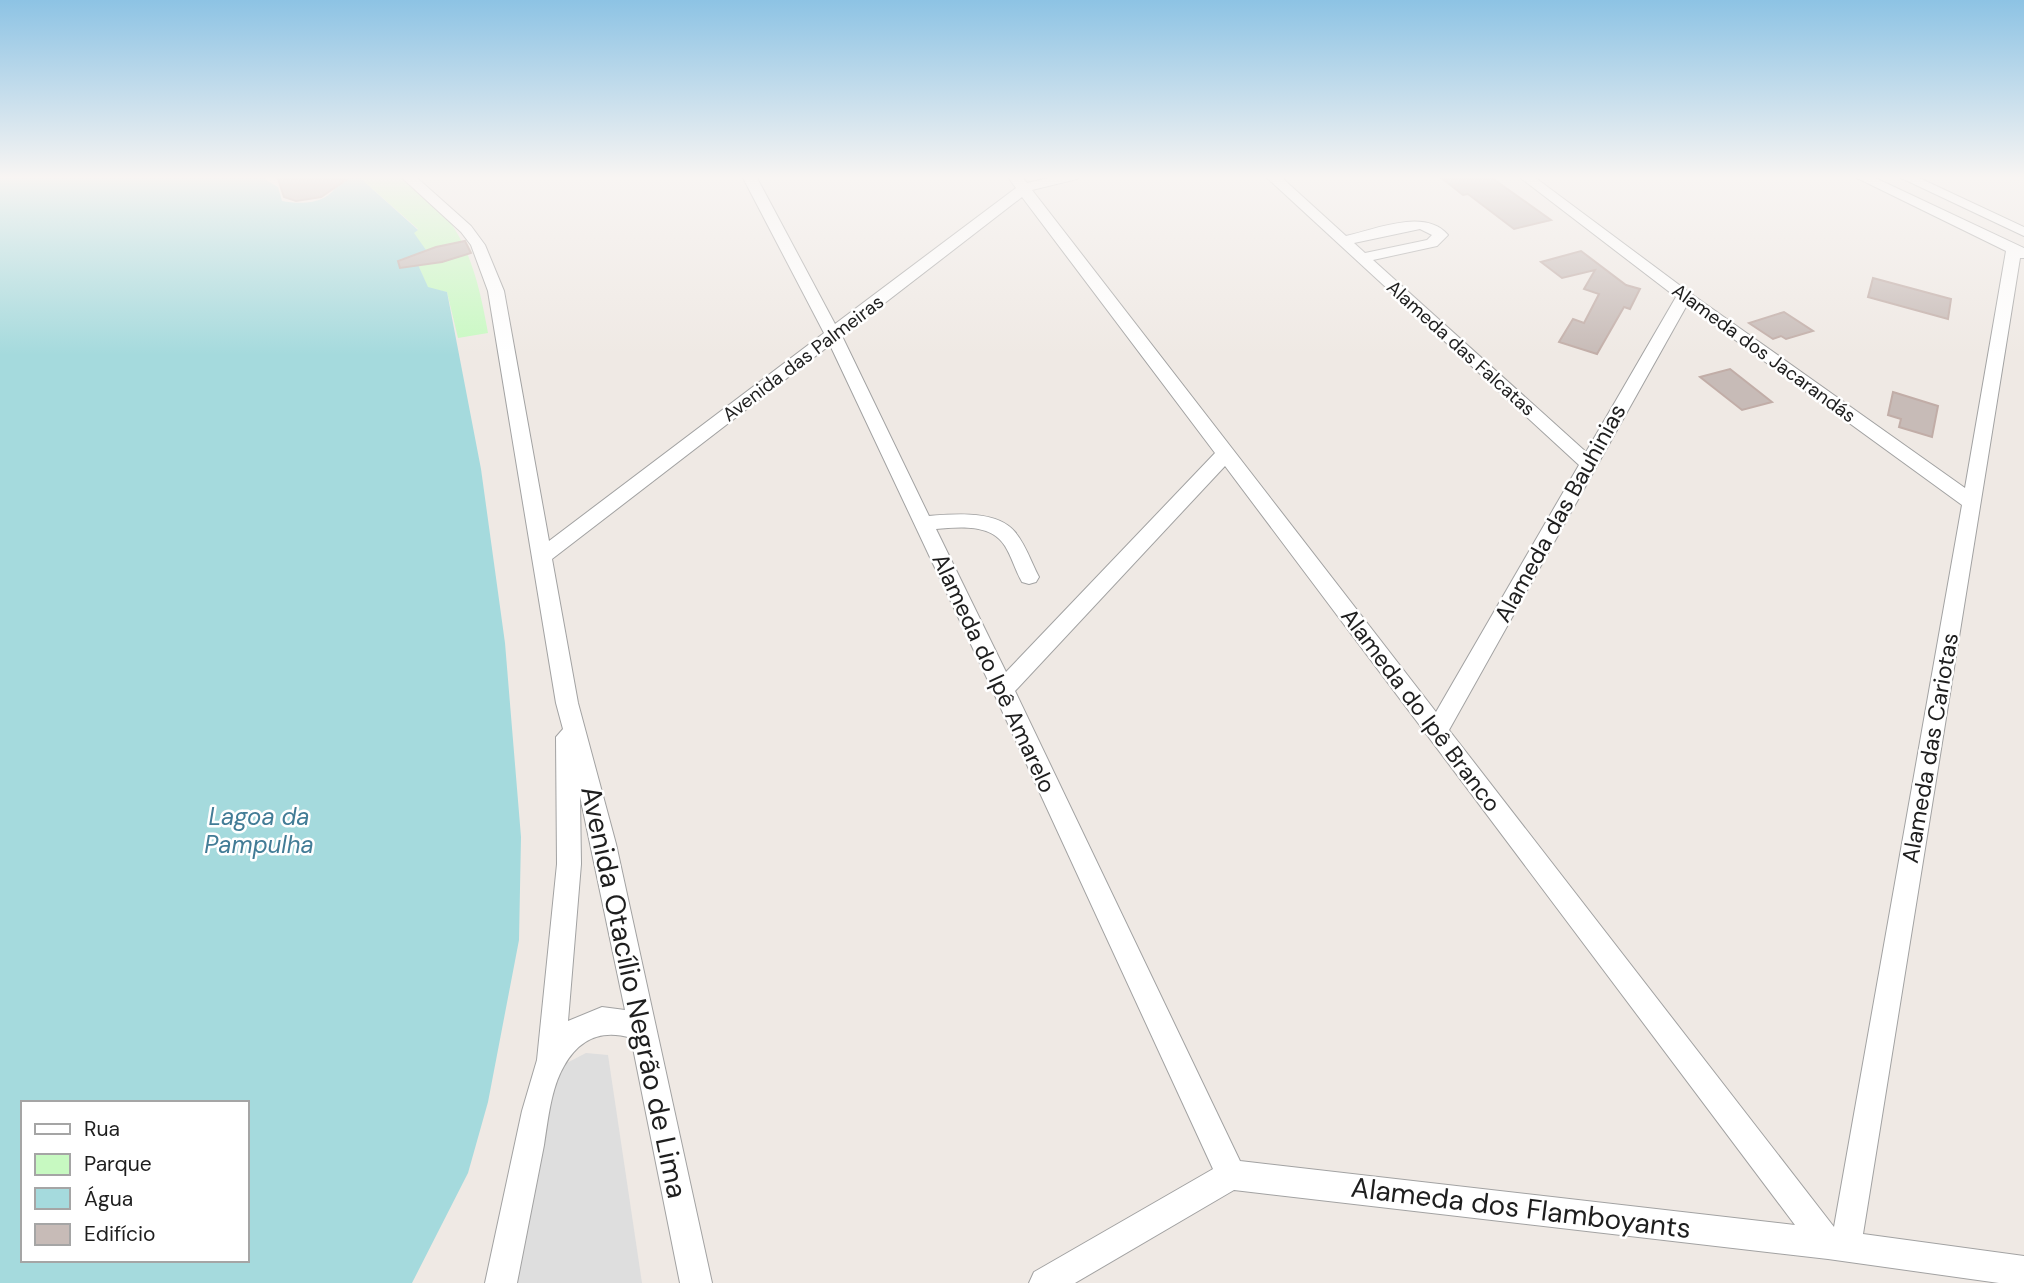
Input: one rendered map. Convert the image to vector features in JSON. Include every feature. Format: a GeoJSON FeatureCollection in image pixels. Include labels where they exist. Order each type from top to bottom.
{"type":"FeatureCollection","features":[{"type":"Feature","properties":{"kind":"street","name":"Avenida Otacílio Negrão de Lima"},"geometry":{"type":"LineString","coordinates":[[471,236],[478,245],[496,291],[567,703],[604,844],[696,1283]]}},
{"type":"Feature","properties":{"kind":"street","name":"Alameda do Ipê Amarelo"},"geometry":{"type":"LineString","coordinates":[[780,236],[833,335],[1003,689],[1231,1175]]}},
{"type":"Feature","properties":{"kind":"street","name":"Avenida das Palmeiras"},"geometry":{"type":"LineString","coordinates":[[542,556],[833,335],[954,236]]}},
{"type":"Feature","properties":{"kind":"street","name":"Alameda do Ipê Branco"},"geometry":{"type":"LineString","coordinates":[[1060,236],[1437,731],[1837,1245]]}},
{"type":"Feature","properties":{"kind":"street","name":"Alameda das Falcatas"},"geometry":{"type":"LineString","coordinates":[[1336,236],[1588,463]]}},
{"type":"Feature","properties":{"kind":"street"},"geometry":{"type":"LineString","coordinates":[[1342,241],[1367,236]]}},
{"type":"Feature","properties":{"kind":"street"},"geometry":{"type":"LineString","coordinates":[[1362,258],[1432,243],[1440,236]]}},
{"type":"Feature","properties":{"kind":"street","name":"Alameda dos Jacarandás"},"geometry":{"type":"LineString","coordinates":[[1604,236],[1971,502]]}},
{"type":"Feature","properties":{"kind":"street"},"geometry":{"type":"LineString","coordinates":[[1996,236],[2021,246]]}},
{"type":"Feature","properties":{"kind":"street"},"geometry":{"type":"LineString","coordinates":[[2006,236],[2021,246]]}},
{"type":"Feature","properties":{"kind":"street","name":"Alameda das Cariotas"},"geometry":{"type":"LineString","coordinates":[[1837,1245],[1971,502],[2021,246]]}},
{"type":"Feature","properties":{"kind":"street","name":"Alameda das Bauhinias"},"geometry":{"type":"LineString","coordinates":[[1437,731],[1684,296]]}},
{"type":"Feature","properties":{"kind":"street"},"geometry":{"type":"LineString","coordinates":[[1003,689],[1226,453]]}},
{"type":"Feature","properties":{"kind":"street"},"geometry":{"type":"LineString","coordinates":[[923,523],[957,521],[997,528],[1006,533],[1029,577]]}},
{"type":"Feature","properties":{"kind":"street","name":"Avenida Otacílio Negrão de Lima"},"geometry":{"type":"LineString","coordinates":[[501,1283],[536,1111],[551,1060],[569,864],[567,703]]}},
{"type":"Feature","properties":{"kind":"street"},"geometry":{"type":"LineString","coordinates":[[551,1060],[566,1039],[582,1026],[601,1020],[622,1020],[644,1030]]}},
{"type":"Feature","properties":{"kind":"street"},"geometry":{"type":"LineString","coordinates":[[1045,1283],[1231,1175]]}},
{"type":"Feature","properties":{"kind":"street","name":"Alameda dos Flamboyants"},"geometry":{"type":"LineString","coordinates":[[1231,1175],[1837,1245],[2024,1271]]}},
{"type":"Feature","properties":{"kind":"green space"},"geometry":{"type":"Polygon","coordinates":[[[414,236],[459,236],[480,292],[488,333],[458,338],[447,292],[428,288],[415,258],[414,236]]]}},
{"type":"Feature","properties":{"kind":"shaded area"},"geometry":{"type":"Polygon","coordinates":[[[586,1053],[608,1055],[642,1283],[509,1283],[555,1069],[586,1053]]]}},
{"type":"Feature","properties":{"kind":"water","name":"Lagoa da Pampulha"},"geometry":{"type":"Polygon","coordinates":[[[0,236],[416,236],[426,250],[415,258],[428,287],[447,292],[481,469],[505,643],[521,837],[519,940],[488,1102],[468,1173],[412,1283],[0,1283],[0,236]]]}},
{"type":"Feature","properties":{"kind":"building"},"geometry":{"type":"Polygon","coordinates":[[[465,241],[471,253],[442,262],[400,268],[398,261],[436,247],[465,241]]]}},
{"type":"Feature","properties":{"kind":"building"},"geometry":{"type":"Polygon","coordinates":[[[1581,251],[1626,285],[1640,289],[1630,309],[1624,307],[1597,354],[1559,342],[1573,319],[1584,323],[1599,294],[1584,289],[1595,270],[1562,278],[1541,262],[1581,251]]]}},
{"type":"Feature","properties":{"kind":"building"},"geometry":{"type":"Polygon","coordinates":[[[1873,278],[1951,299],[1948,319],[1868,297],[1873,278]]]}},
{"type":"Feature","properties":{"kind":"building"},"geometry":{"type":"Polygon","coordinates":[[[1784,312],[1813,331],[1786,339],[1781,336],[1773,339],[1749,323],[1784,312]]]}},
{"type":"Feature","properties":{"kind":"building"},"geometry":{"type":"Polygon","coordinates":[[[1730,369],[1772,402],[1742,410],[1700,377],[1730,369]]]}},
{"type":"Feature","properties":{"kind":"building"},"geometry":{"type":"Polygon","coordinates":[[[1893,392],[1938,406],[1932,437],[1899,427],[1901,419],[1888,415],[1893,392]]]}}]}
